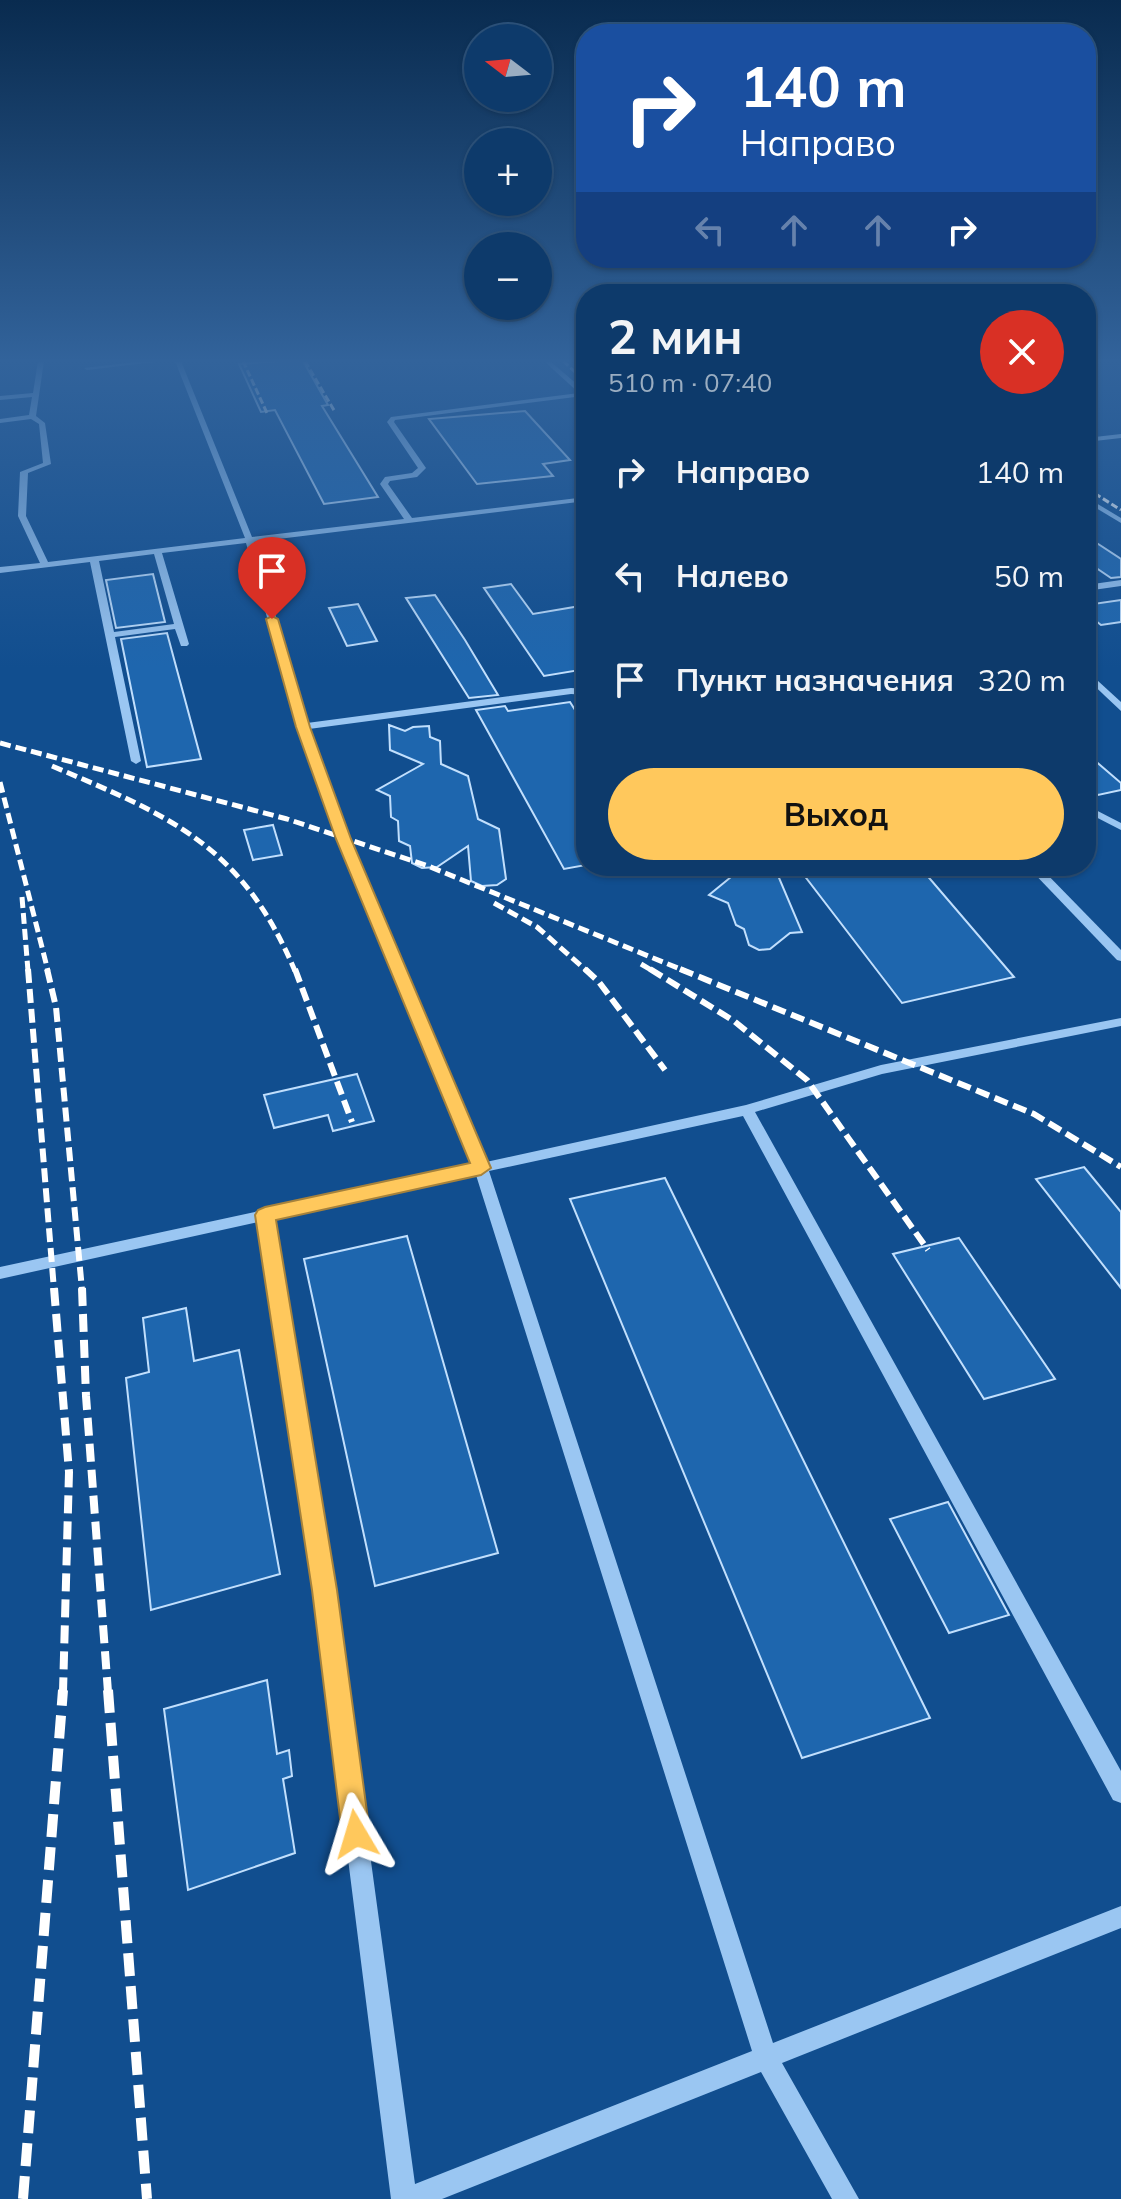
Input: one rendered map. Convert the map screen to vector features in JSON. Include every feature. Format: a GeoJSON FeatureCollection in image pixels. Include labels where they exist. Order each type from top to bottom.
{"type":"FeatureCollection","features":[{"type":"Feature","properties":{"kind":"lane"},"geometry":{"type":"LineString","coordinates":[[45,564],[22,516],[24,472],[47,464]]}},
{"type":"Feature","properties":{"kind":"lane"},"geometry":{"type":"LineString","coordinates":[[219,464],[249,539],[303,727],[344,839],[481,1168],[766,2058],[846,2199]]}},
{"type":"Feature","properties":{"kind":"lane"},"geometry":{"type":"LineString","coordinates":[[410,521],[384,484],[388,479],[414,475],[422,468],[419,464]]}},
{"type":"Feature","properties":{"kind":"lane"},"geometry":{"type":"LineString","coordinates":[[0,570],[576,500]]}},
{"type":"Feature","properties":{"kind":"lane"},"geometry":{"type":"LineString","coordinates":[[1096,505],[1121,521]]}},
{"type":"Feature","properties":{"kind":"lane"},"geometry":{"type":"LineString","coordinates":[[157,551],[184,644]]}},
{"type":"Feature","properties":{"kind":"lane"},"geometry":{"type":"LineString","coordinates":[[94,559],[136,761]]}},
{"type":"Feature","properties":{"kind":"lane"},"geometry":{"type":"LineString","coordinates":[[1096,587],[1121,583]]}},
{"type":"Feature","properties":{"kind":"lane"},"geometry":{"type":"LineString","coordinates":[[110,635],[179,626]]}},
{"type":"Feature","properties":{"kind":"lane"},"geometry":{"type":"LineString","coordinates":[[1096,683],[1121,708]]}},
{"type":"Feature","properties":{"kind":"lane"},"geometry":{"type":"LineString","coordinates":[[303,727],[576,691]]}},
{"type":"Feature","properties":{"kind":"lane"},"geometry":{"type":"LineString","coordinates":[[1096,813],[1121,827]]}},
{"type":"Feature","properties":{"kind":"lane"},"geometry":{"type":"LineString","coordinates":[[1043,876],[1121,957]]}},
{"type":"Feature","properties":{"kind":"lane"},"geometry":{"type":"LineString","coordinates":[[0,1273],[747,1110],[881,1070],[1121,1022]]}},
{"type":"Feature","properties":{"kind":"lane"},"geometry":{"type":"LineString","coordinates":[[747,1110],[1121,1792]]}},
{"type":"Feature","properties":{"kind":"lane"},"geometry":{"type":"LineString","coordinates":[[265,1215],[324,1590],[407,2199],[1121,1917]]}},
{"type":"Feature","properties":{"kind":"building"},"geometry":{"type":"Polygon","coordinates":[[[303,464],[357,464],[378,497],[324,504],[303,464]]]}},
{"type":"Feature","properties":{"kind":"building"},"geometry":{"type":"Polygon","coordinates":[[[462,464],[546,464],[543,464],[553,476],[477,484],[462,464]]]}},
{"type":"Feature","properties":{"kind":"building"},"geometry":{"type":"Polygon","coordinates":[[[1096,543],[1121,559],[1121,577],[1111,578],[1096,568],[1096,543]]]}},
{"type":"Feature","properties":{"kind":"building"},"geometry":{"type":"Polygon","coordinates":[[[153,574],[165,622],[116,628],[106,580],[153,574]]]}},
{"type":"Feature","properties":{"kind":"building"},"geometry":{"type":"Polygon","coordinates":[[[511,584],[533,614],[576,607],[576,671],[544,676],[484,588],[511,584]]]}},
{"type":"Feature","properties":{"kind":"building"},"geometry":{"type":"Polygon","coordinates":[[[435,595],[498,695],[469,698],[406,598],[435,595]]]}},
{"type":"Feature","properties":{"kind":"building"},"geometry":{"type":"Polygon","coordinates":[[[1121,600],[1121,622],[1101,625],[1096,621],[1096,604],[1121,600]]]}},
{"type":"Feature","properties":{"kind":"building"},"geometry":{"type":"Polygon","coordinates":[[[358,604],[377,641],[347,646],[329,608],[358,604]]]}},
{"type":"Feature","properties":{"kind":"building"},"geometry":{"type":"Polygon","coordinates":[[[167,633],[201,759],[147,767],[121,639],[167,633]]]}},
{"type":"Feature","properties":{"kind":"building"},"geometry":{"type":"Polygon","coordinates":[[[570,702],[576,711],[576,867],[564,869],[476,710],[505,706],[508,711],[570,702]]]}},
{"type":"Feature","properties":{"kind":"building"},"geometry":{"type":"Polygon","coordinates":[[[389,725],[405,731],[429,726],[430,737],[440,741],[441,764],[468,776],[478,819],[499,829],[506,879],[497,885],[482,886],[471,881],[468,846],[437,867],[422,868],[412,863],[410,846],[399,841],[398,821],[391,817],[390,796],[377,790],[423,764],[390,750],[389,725]]]}},
{"type":"Feature","properties":{"kind":"building"},"geometry":{"type":"Polygon","coordinates":[[[1096,762],[1121,783],[1121,790],[1098,795],[1096,762]]]}},
{"type":"Feature","properties":{"kind":"building"},"geometry":{"type":"Polygon","coordinates":[[[273,825],[282,855],[253,860],[244,830],[273,825]]]}},
{"type":"Feature","properties":{"kind":"building"},"geometry":{"type":"Polygon","coordinates":[[[778,876],[802,932],[790,933],[770,949],[759,950],[749,945],[744,929],[736,925],[728,903],[709,895],[731,877],[778,876]]]}},
{"type":"Feature","properties":{"kind":"building"},"geometry":{"type":"Polygon","coordinates":[[[805,876],[928,876],[1014,977],[902,1003],[805,876]]]}},
{"type":"Feature","properties":{"kind":"building"},"geometry":{"type":"Polygon","coordinates":[[[357,1074],[374,1121],[333,1131],[328,1115],[274,1128],[264,1095],[357,1074]]]}},
{"type":"Feature","properties":{"kind":"building"},"geometry":{"type":"Polygon","coordinates":[[[1084,1167],[1121,1212],[1121,1288],[1036,1179],[1084,1167]]]}},
{"type":"Feature","properties":{"kind":"building"},"geometry":{"type":"Polygon","coordinates":[[[665,1178],[930,1718],[802,1758],[570,1199],[665,1178]]]}},
{"type":"Feature","properties":{"kind":"building"},"geometry":{"type":"Polygon","coordinates":[[[407,1236],[498,1553],[375,1586],[304,1259],[407,1236]]]}},
{"type":"Feature","properties":{"kind":"building"},"geometry":{"type":"Polygon","coordinates":[[[959,1238],[1055,1379],[984,1399],[893,1254],[959,1238]]]}},
{"type":"Feature","properties":{"kind":"building"},"geometry":{"type":"Polygon","coordinates":[[[186,1308],[194,1361],[239,1350],[280,1574],[151,1610],[126,1378],[149,1372],[143,1318],[186,1308]]]}},
{"type":"Feature","properties":{"kind":"building"},"geometry":{"type":"Polygon","coordinates":[[[948,1502],[1009,1615],[949,1633],[890,1519],[948,1502]]]}},
{"type":"Feature","properties":{"kind":"building"},"geometry":{"type":"Polygon","coordinates":[[[267,1680],[277,1754],[289,1750],[292,1776],[283,1779],[295,1853],[188,1890],[164,1709],[267,1680]]]}},
{"type":"Feature","properties":{"kind":"railway"},"geometry":{"type":"LineString","coordinates":[[1096,494],[1121,510]]}},
{"type":"Feature","properties":{"kind":"railway"},"geometry":{"type":"LineString","coordinates":[[0,743],[287,819],[428,866],[685,971]]}},
{"type":"Feature","properties":{"kind":"railway"},"geometry":{"type":"LineString","coordinates":[[52,766],[132,801],[198,840],[226,864],[251,893],[274,928],[295,971]]}},
{"type":"Feature","properties":{"kind":"railway"},"geometry":{"type":"LineString","coordinates":[[0,782],[48,971]]}},
{"type":"Feature","properties":{"kind":"railway"},"geometry":{"type":"LineString","coordinates":[[22,897],[28,971]]}},
{"type":"Feature","properties":{"kind":"railway"},"geometry":{"type":"LineString","coordinates":[[494,903],[537,927],[587,971]]}},
{"type":"Feature","properties":{"kind":"railway"},"geometry":{"type":"LineString","coordinates":[[641,964],[653,971]]}},
{"type":"Feature","properties":{"kind":"railway"},"geometry":{"type":"LineString","coordinates":[[28,969],[54,1290]]}},
{"type":"Feature","properties":{"kind":"railway"},"geometry":{"type":"LineString","coordinates":[[47,969],[56,1007],[82,1290]]}},
{"type":"Feature","properties":{"kind":"railway"},"geometry":{"type":"LineString","coordinates":[[295,969],[352,1122]]}},
{"type":"Feature","properties":{"kind":"railway"},"geometry":{"type":"LineString","coordinates":[[585,969],[599,982],[665,1070]]}},
{"type":"Feature","properties":{"kind":"railway"},"geometry":{"type":"LineString","coordinates":[[650,969],[734,1021],[807,1080],[928,1250]]}},
{"type":"Feature","properties":{"kind":"railway"},"geometry":{"type":"LineString","coordinates":[[680,969],[1034,1114],[1121,1167]]}},
{"type":"Feature","properties":{"kind":"railway"},"geometry":{"type":"LineString","coordinates":[[54,1288],[69,1472],[63,1692]]}},
{"type":"Feature","properties":{"kind":"railway"},"geometry":{"type":"LineString","coordinates":[[82,1288],[86,1396],[108,1692]]}},
{"type":"Feature","properties":{"kind":"railway"},"geometry":{"type":"LineString","coordinates":[[23,2199],[63,1690]]}},
{"type":"Feature","properties":{"kind":"railway"},"geometry":{"type":"LineString","coordinates":[[108,1690],[147,2199]]}},
{"type":"Feature","properties":{"kind":"route"},"geometry":{"type":"LineString","coordinates":[[272,619],[303,727],[344,839],[481,1168],[265,1215],[324,1590],[356,1834]]}}]}
